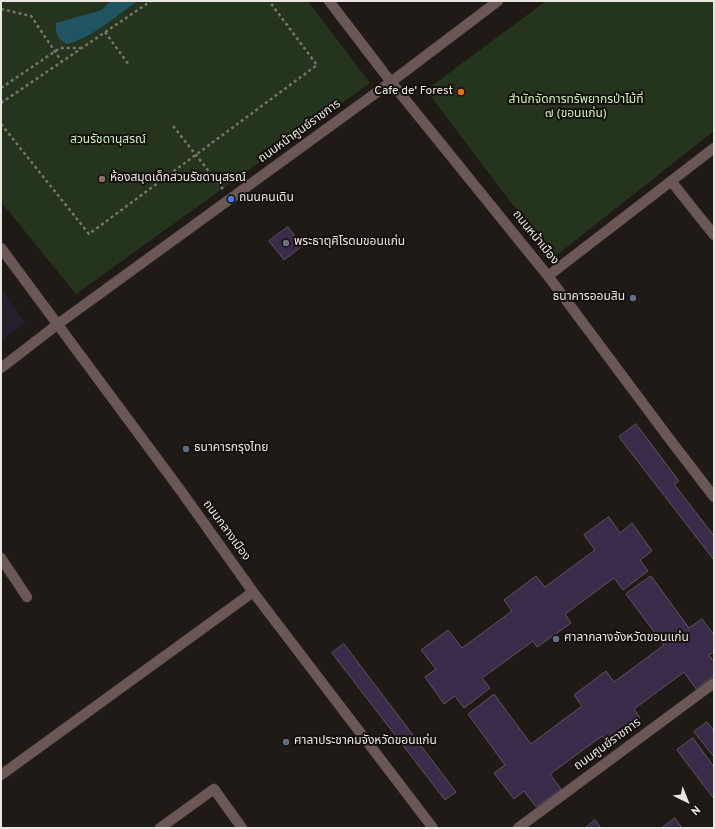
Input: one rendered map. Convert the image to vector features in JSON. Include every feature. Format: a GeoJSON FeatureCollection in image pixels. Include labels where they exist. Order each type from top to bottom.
{"type":"FeatureCollection","features":[{"type":"Feature","properties":{"kind":"street","name":"ถนนหน้าเมือง"},"geometry":{"type":"LineString","coordinates":[[329,1],[391,82],[548,276],[714,496]]}},
{"type":"Feature","properties":{"kind":"street","name":"ถนนหน้าศูนย์ราชการ"},"geometry":{"type":"LineString","coordinates":[[1,368],[58,324],[391,82],[498,1]]}},
{"type":"Feature","properties":{"kind":"street"},"geometry":{"type":"LineString","coordinates":[[548,276],[714,148]]}},
{"type":"Feature","properties":{"kind":"street"},"geometry":{"type":"LineString","coordinates":[[671,182],[714,235]]}},
{"type":"Feature","properties":{"kind":"street","name":"ถนนกลางเมือง"},"geometry":{"type":"LineString","coordinates":[[1,248],[254,592],[433,828]]}},
{"type":"Feature","properties":{"kind":"street"},"geometry":{"type":"LineString","coordinates":[[1,558],[27,598]]}},
{"type":"Feature","properties":{"kind":"street"},"geometry":{"type":"LineString","coordinates":[[1,775],[254,592]]}},
{"type":"Feature","properties":{"kind":"street","name":"ถนนศูนย์ราชการ"},"geometry":{"type":"LineString","coordinates":[[518,828],[714,683]]}},
{"type":"Feature","properties":{"kind":"street"},"geometry":{"type":"LineString","coordinates":[[160,828],[214,789],[242,828]]}},
{"type":"Feature","properties":{"kind":"path"},"geometry":{"type":"LineString","coordinates":[[1,104],[151,1]]}},
{"type":"Feature","properties":{"kind":"path"},"geometry":{"type":"LineString","coordinates":[[1,124],[89,234],[317,65],[269,1]]}},
{"type":"Feature","properties":{"kind":"path"},"geometry":{"type":"LineString","coordinates":[[1,10],[31,16],[62,62]]}},
{"type":"Feature","properties":{"kind":"path"},"geometry":{"type":"LineString","coordinates":[[105,32],[129,65]]}},
{"type":"Feature","properties":{"kind":"path"},"geometry":{"type":"LineString","coordinates":[[1,88],[60,48],[83,48]]}},
{"type":"Feature","properties":{"kind":"path"},"geometry":{"type":"LineString","coordinates":[[173,126],[230,198]]}},
{"type":"Feature","properties":{"kind":"shaded area"},"geometry":{"type":"Polygon","coordinates":[[[1,288],[26,323],[1,341],[1,288]]]}},
{"type":"Feature","properties":{"kind":"green space","name":"สวนรัชดานุสรณ์"},"geometry":{"type":"Polygon","coordinates":[[[1,1],[110,1],[101,10],[56,23],[94,32],[138,1],[308,1],[370,83],[76,294],[1,202],[1,1]]]}},
{"type":"Feature","properties":{"kind":"green space","name":"สำนักจัดการทรัพยากรป่าไม้ที่ ๗ (ขอนแก่น)"},"geometry":{"type":"Polygon","coordinates":[[[546,1],[714,1],[714,131],[553,258],[426,90],[546,1]]]}},
{"type":"Feature","properties":{"kind":"water"},"geometry":{"type":"Polygon","coordinates":[[[110,1],[138,1],[104,26],[86,37],[67,44],[59,38],[56,23],[101,10],[110,1]]]}},
{"type":"Feature","properties":{"kind":"building","name":"พระธาตุศิโรดมขอนแก่น"},"geometry":{"type":"Polygon","coordinates":[[[288,227],[302,246],[284,260],[269,241],[288,227]]]}},
{"type":"Feature","properties":{"kind":"building"},"geometry":{"type":"Polygon","coordinates":[[[636,424],[679,481],[674,484],[714,536],[714,560],[619,437],[636,424]]]}},
{"type":"Feature","properties":{"kind":"building"},"geometry":{"type":"Polygon","coordinates":[[[609,517],[620,533],[632,523],[652,551],[640,560],[648,571],[623,590],[614,578],[565,614],[571,623],[537,647],[533,641],[482,678],[490,688],[464,708],[455,696],[444,704],[425,677],[436,669],[421,650],[448,630],[462,648],[512,611],[504,600],[536,576],[545,587],[595,550],[584,535],[609,517]]]}},
{"type":"Feature","properties":{"kind":"building"},"geometry":{"type":"Polygon","coordinates":[[[651,576],[689,628],[702,619],[714,635],[714,652],[709,655],[714,662],[714,675],[696,689],[684,672],[634,709],[640,718],[607,742],[602,736],[550,774],[561,789],[536,807],[524,791],[514,799],[494,773],[505,765],[468,714],[494,694],[531,744],[582,706],[574,695],[606,671],[614,682],[664,645],[626,594],[651,576]]]}},
{"type":"Feature","properties":{"kind":"building"},"geometry":{"type":"Polygon","coordinates":[[[344,644],[456,792],[445,800],[332,653],[344,644]]]}},
{"type":"Feature","properties":{"kind":"building"},"geometry":{"type":"Polygon","coordinates":[[[707,722],[714,731],[714,757],[694,732],[707,722]]]}},
{"type":"Feature","properties":{"kind":"building"},"geometry":{"type":"Polygon","coordinates":[[[693,738],[714,767],[714,799],[677,750],[693,738]]]}},
{"type":"Feature","properties":{"kind":"building"},"geometry":{"type":"Polygon","coordinates":[[[675,818],[682,828],[662,828],[675,818]]]}},
{"type":"Feature","properties":{"kind":"building"},"geometry":{"type":"Polygon","coordinates":[[[595,820],[601,828],[585,828],[595,820]]]}},
{"type":"Feature","properties":{"kind":"place","name":"Cafe de' Forest"},"geometry":{"type":"Point","coordinates":[461,92]}},
{"type":"Feature","properties":{"kind":"place","name":"ห้องสมุดเด็กสวนรัชดานุสรณ์"},"geometry":{"type":"Point","coordinates":[102,179]}},
{"type":"Feature","properties":{"kind":"place","name":"ถนนคนเดิน"},"geometry":{"type":"Point","coordinates":[231,199]}},
{"type":"Feature","properties":{"kind":"place","name":"พระธาตุศิโรดมขอนแก่น"},"geometry":{"type":"Point","coordinates":[286,243]}},
{"type":"Feature","properties":{"kind":"place","name":"ธนาคารออมสิน"},"geometry":{"type":"Point","coordinates":[633,298]}},
{"type":"Feature","properties":{"kind":"place","name":"ธนาคารกรุงไทย"},"geometry":{"type":"Point","coordinates":[186,449]}},
{"type":"Feature","properties":{"kind":"place","name":"ศาลากลางจังหวัดขอนแก่น"},"geometry":{"type":"Point","coordinates":[556,639]}},
{"type":"Feature","properties":{"kind":"place","name":"ศาลาประชาคมจังหวัดขอนแก่น"},"geometry":{"type":"Point","coordinates":[286,742]}}]}
